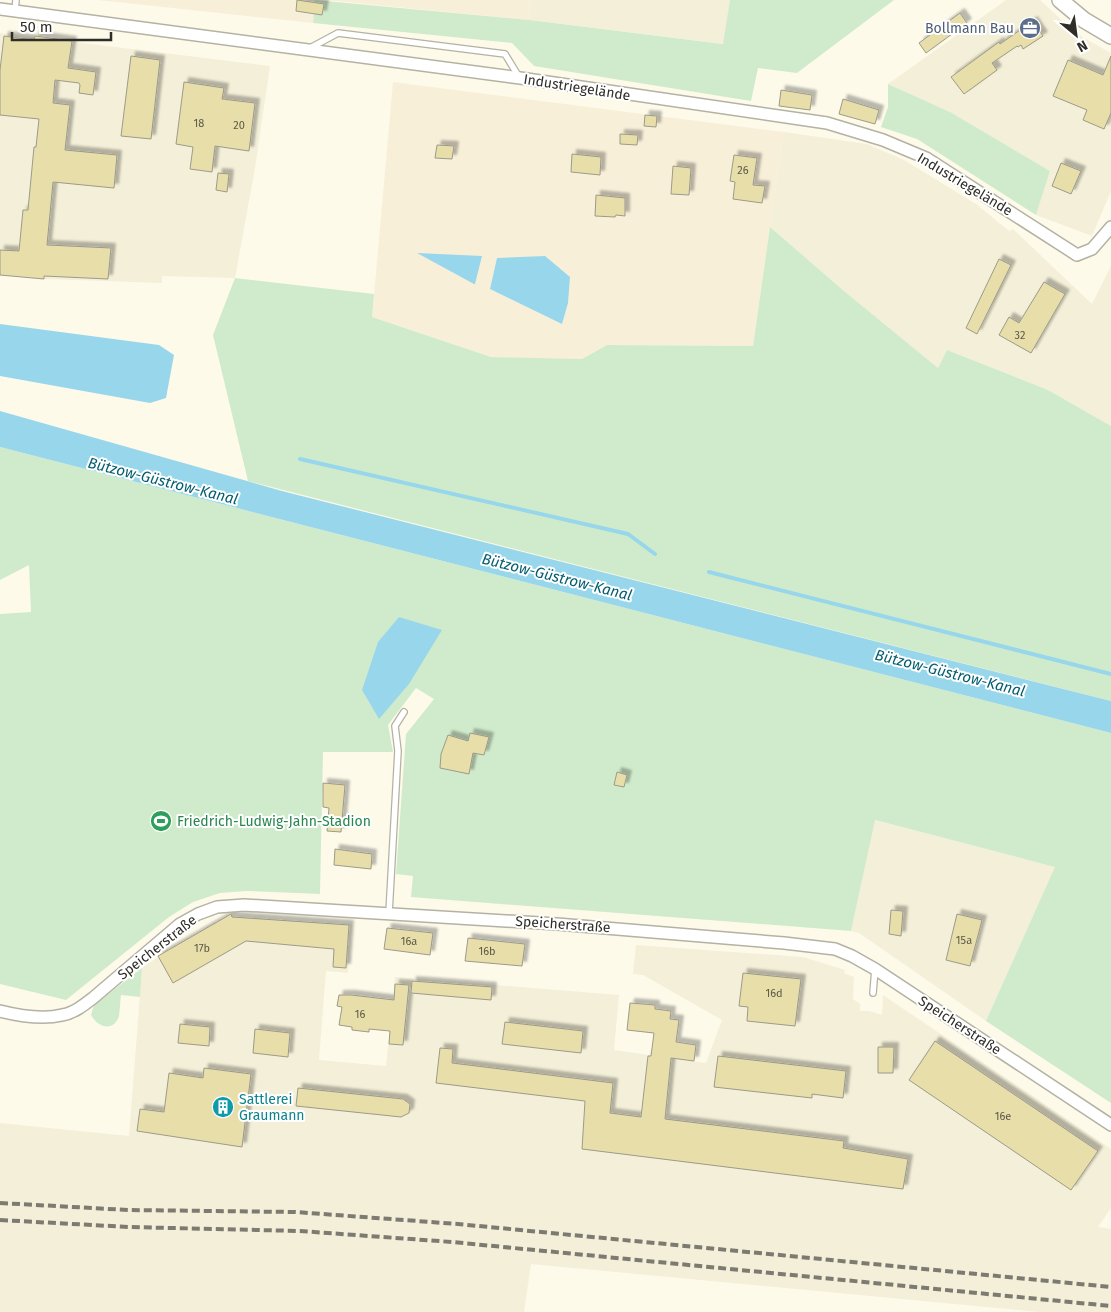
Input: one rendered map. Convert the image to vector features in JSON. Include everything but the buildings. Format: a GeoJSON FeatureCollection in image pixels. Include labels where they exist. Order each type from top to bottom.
{"type":"FeatureCollection","features":[{"type":"Feature","properties":{"kind":"street"},"geometry":{"type":"LineString","coordinates":[[1060,0],[1084,20],[1111,36]]}},
{"type":"Feature","properties":{"kind":"street","name":"Industriegelände"},"geometry":{"type":"LineString","coordinates":[[0,9],[15,6],[306,50],[520,78],[827,123],[883,140],[926,158],[1077,255],[1092,249],[1111,227]]}},
{"type":"Feature","properties":{"kind":"street","name":"Speicherstraße"},"geometry":{"type":"LineString","coordinates":[[0,1011],[35,1017],[63,1015],[78,1009],[180,924],[198,914],[217,907],[244,905],[389,913],[632,929],[784,943],[836,949],[852,956],[875,969],[1111,1125]]}},
{"type":"Feature","properties":{"kind":"lane"},"geometry":{"type":"LineString","coordinates":[[306,50],[338,33],[505,54],[520,78]]}},
{"type":"Feature","properties":{"kind":"lane"},"geometry":{"type":"LineString","coordinates":[[389,913],[398,751],[395,726],[404,712]]}},
{"type":"Feature","properties":{"kind":"lane"},"geometry":{"type":"LineString","coordinates":[[873,993],[875,969]]}},
{"type":"Feature","properties":{"kind":"shaded area"},"geometry":{"type":"Polygon","coordinates":[[[98,0],[315,0],[313,23],[98,0]]]}},
{"type":"Feature","properties":{"kind":"shaded area"},"geometry":{"type":"Polygon","coordinates":[[[325,0],[531,0],[529,20],[325,0]]]}},
{"type":"Feature","properties":{"kind":"shaded area"},"geometry":{"type":"Polygon","coordinates":[[[531,0],[730,0],[724,44],[529,20],[531,0]]]}},
{"type":"Feature","properties":{"kind":"shaded area"},"geometry":{"type":"Polygon","coordinates":[[[1006,0],[1040,0],[1069,27],[1111,53],[1111,191],[1092,236],[1036,215],[1050,171],[950,112],[888,84],[1006,0]]]}},
{"type":"Feature","properties":{"kind":"shaded area"},"geometry":{"type":"Polygon","coordinates":[[[0,33],[270,66],[255,168],[235,278],[162,276],[162,283],[44,279],[0,275],[0,33]]]}},
{"type":"Feature","properties":{"kind":"shaded area"},"geometry":{"type":"Polygon","coordinates":[[[393,82],[784,132],[753,346],[607,345],[582,359],[491,357],[372,317],[393,82]]]}},
{"type":"Feature","properties":{"kind":"shaded area"},"geometry":{"type":"Polygon","coordinates":[[[784,132],[867,144],[904,160],[976,204],[1009,231],[1013,229],[1092,304],[1111,266],[1111,426],[1048,390],[947,350],[938,368],[770,227],[784,132]]]}},
{"type":"Feature","properties":{"kind":"shaded area"},"geometry":{"type":"Polygon","coordinates":[[[874,820],[1056,867],[986,1021],[859,933],[851,931],[874,820]]]}},
{"type":"Feature","properties":{"kind":"shaded area"},"geometry":{"type":"Polygon","coordinates":[[[228,916],[352,924],[348,973],[326,971],[319,1060],[386,1066],[395,977],[619,995],[614,1050],[706,1063],[722,1020],[643,975],[633,974],[636,945],[803,957],[845,970],[844,973],[854,977],[853,999],[860,1004],[860,1011],[869,1011],[882,1015],[883,995],[1111,1149],[1111,1208],[1098,1227],[1111,1229],[1111,1312],[1039,1312],[531,1264],[524,1312],[0,1312],[0,1123],[129,1136],[142,968],[228,916]]]}},
{"type":"Feature","properties":{"kind":"green space"},"geometry":{"type":"Polygon","coordinates":[[[315,0],[529,20],[723,44],[730,0],[894,0],[797,73],[758,68],[751,101],[534,66],[512,43],[313,23],[315,0]]]}},
{"type":"Feature","properties":{"kind":"green space"},"geometry":{"type":"Polygon","coordinates":[[[888,84],[950,112],[1050,171],[1036,215],[917,139],[881,127],[888,107],[888,84]]]}},
{"type":"Feature","properties":{"kind":"green space"},"geometry":{"type":"Polygon","coordinates":[[[770,227],[938,368],[947,350],[1048,390],[1111,426],[1111,701],[248,481],[213,335],[235,278],[374,294],[372,317],[491,357],[582,359],[607,345],[753,346],[770,227]]]}},
{"type":"Feature","properties":{"kind":"green space"},"geometry":{"type":"Polygon","coordinates":[[[0,447],[1111,733],[1111,1103],[986,1021],[1055,867],[875,820],[851,931],[411,897],[413,876],[396,874],[406,734],[434,699],[416,688],[388,725],[393,752],[323,752],[320,894],[247,891],[220,893],[193,902],[169,917],[66,1000],[0,984],[0,614],[31,612],[29,565],[0,580],[0,447]]]}},
{"type":"Feature","properties":{"kind":"green space"},"geometry":{"type":"Polygon","coordinates":[[[142,968],[140,997],[121,995],[117,1021],[110,1026],[98,1023],[91,1015],[94,1005],[142,968]]]}},
{"type":"Feature","properties":{"kind":"water"},"geometry":{"type":"Polygon","coordinates":[[[417,253],[482,256],[475,284],[474,284],[417,253]]]}},
{"type":"Feature","properties":{"kind":"water"},"geometry":{"type":"Polygon","coordinates":[[[545,256],[570,277],[568,303],[562,324],[490,289],[497,258],[545,256]]]}},
{"type":"Feature","properties":{"kind":"water"},"geometry":{"type":"Polygon","coordinates":[[[0,324],[159,345],[174,355],[166,398],[150,403],[0,376],[0,324]]]}},
{"type":"Feature","properties":{"kind":"water","name":"Bützow-Güstrow-Kanal"},"geometry":{"type":"Polygon","coordinates":[[[0,411],[282,491],[1111,701],[1111,733],[0,447],[0,411]]]}},
{"type":"Feature","properties":{"kind":"water"},"geometry":{"type":"Polygon","coordinates":[[[399,617],[442,630],[409,684],[379,719],[362,690],[378,642],[399,617]]]}},
{"type":"Feature","properties":{"kind":"waterway"},"geometry":{"type":"LineString","coordinates":[[300,459],[628,534],[655,554]]}},
{"type":"Feature","properties":{"kind":"waterway"},"geometry":{"type":"LineString","coordinates":[[709,572],[1111,674]]}},
{"type":"Feature","properties":{"kind":"railway"},"geometry":{"type":"LineString","coordinates":[[0,1203],[128,1210],[295,1212],[458,1224],[1111,1287]]}},
{"type":"Feature","properties":{"kind":"railway"},"geometry":{"type":"LineString","coordinates":[[0,1220],[129,1227],[300,1231],[452,1242],[1111,1306]]}},
{"type":"Feature","properties":{"kind":"place","name":"Bollmann Bau"},"geometry":{"type":"Point","coordinates":[1030,28]}},
{"type":"Feature","properties":{"kind":"place","name":"Friedrich-Ludwig-Jahn-Stadion"},"geometry":{"type":"Point","coordinates":[161,821]}},
{"type":"Feature","properties":{"kind":"place","name":"Sattlerei Graumann"},"geometry":{"type":"Point","coordinates":[223,1107]}}]}
